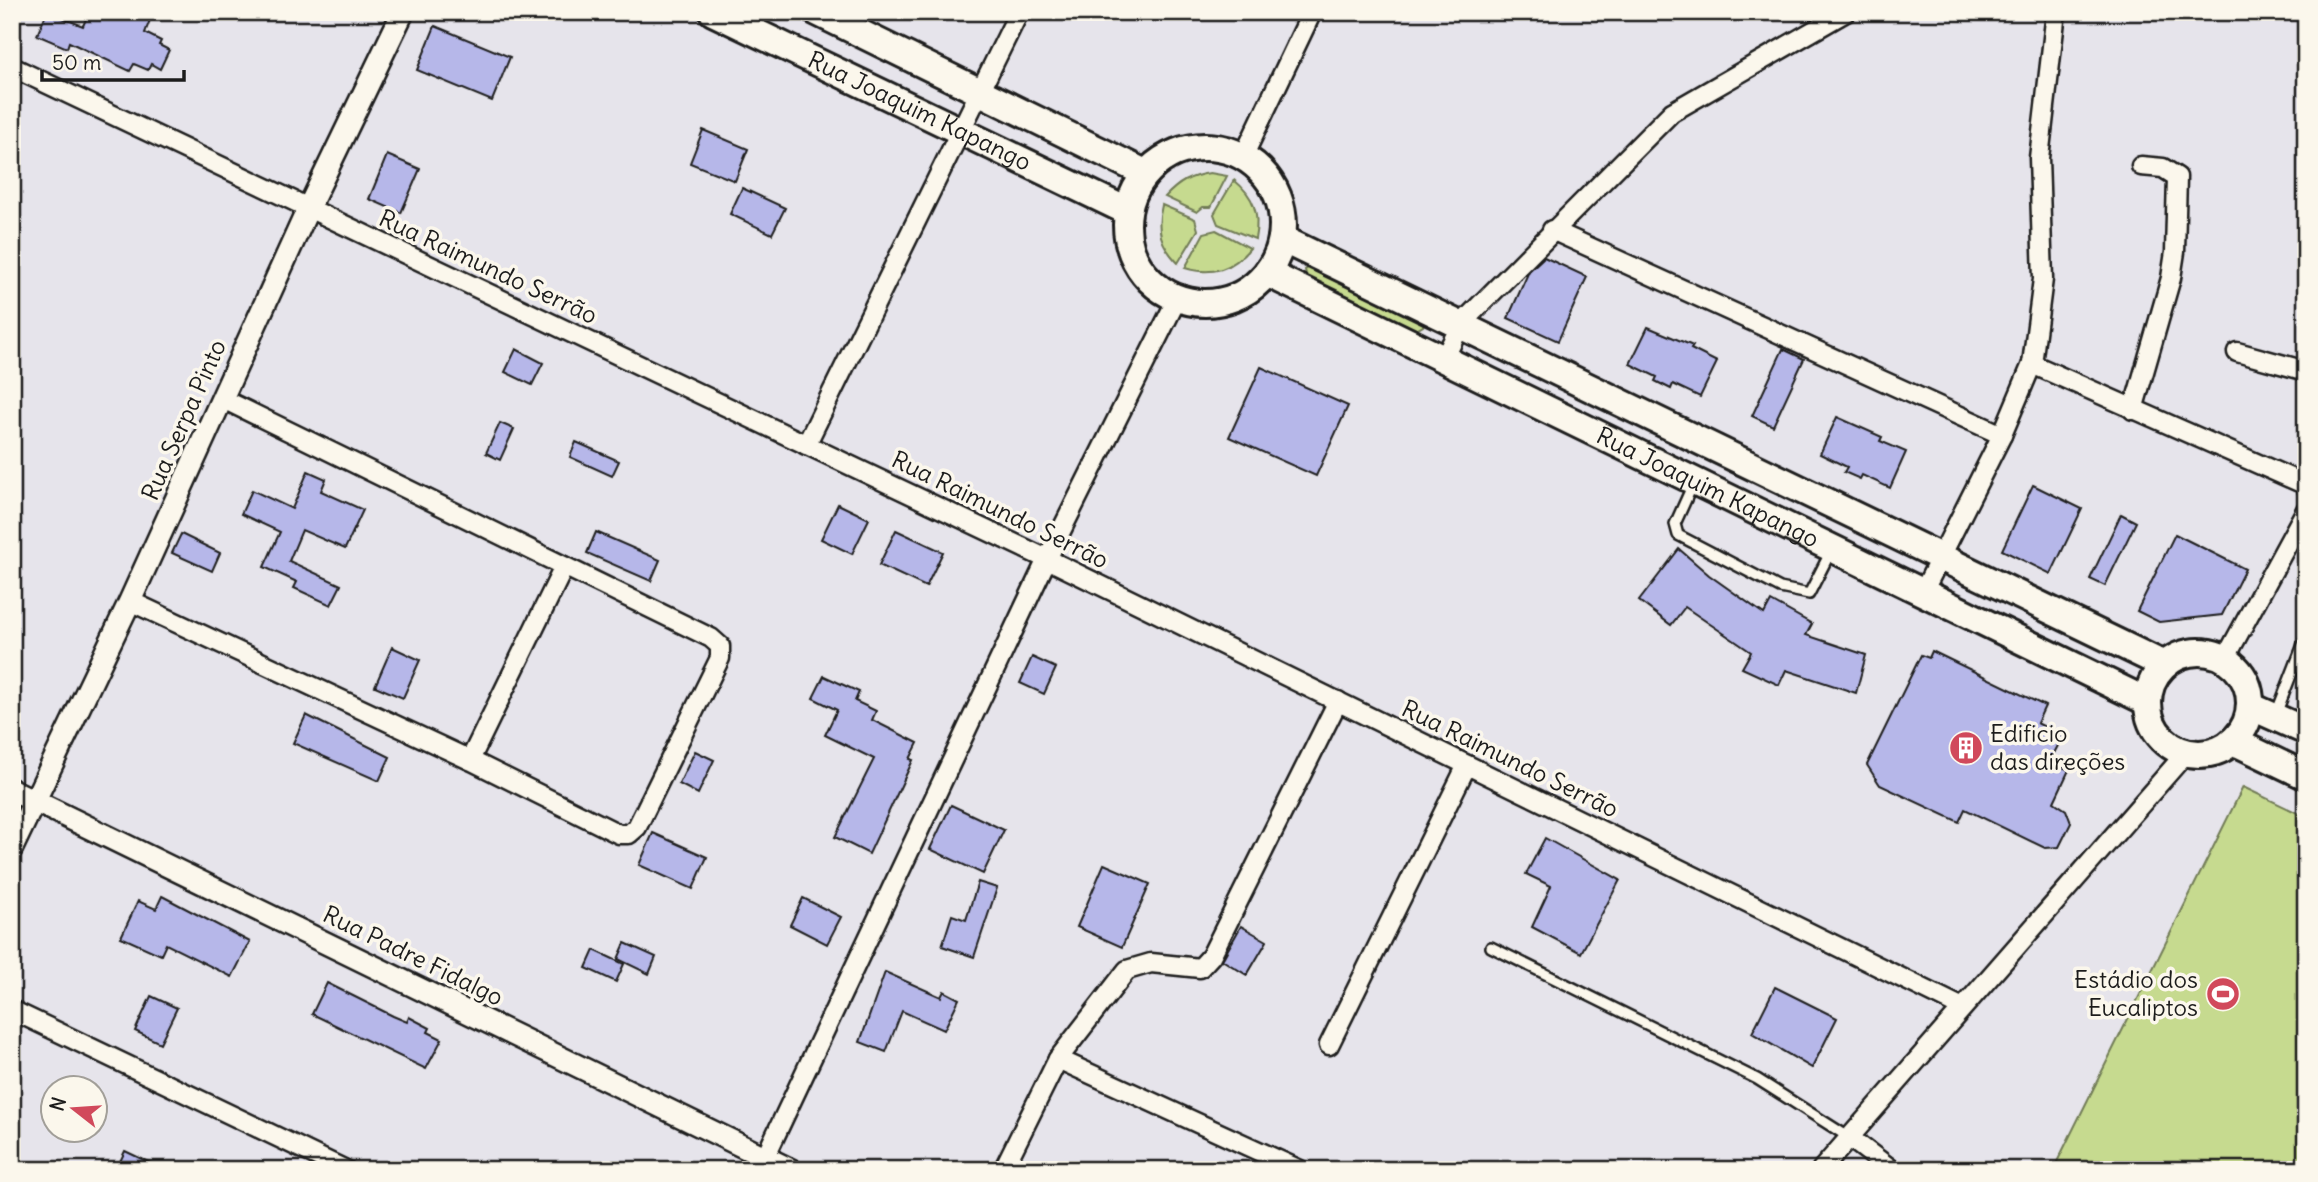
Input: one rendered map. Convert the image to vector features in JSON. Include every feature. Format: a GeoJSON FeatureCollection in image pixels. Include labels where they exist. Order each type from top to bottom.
{"type":"FeatureCollection","features":[{"type":"Feature","properties":{"kind":"main road","name":"Rua Joaquim Kapango"},"geometry":{"type":"LineString","coordinates":[[817,12],[1145,173]]}},
{"type":"Feature","properties":{"kind":"main road","name":"Rua Joaquim Kapango"},"geometry":{"type":"LineString","coordinates":[[715,13],[1127,211]]}},
{"type":"Feature","properties":{"kind":"main road"},"geometry":{"type":"LineString","coordinates":[[1191,146],[1218,146],[1244,155],[1263,171],[1276,191],[1283,214],[1282,239],[1267,273],[1249,290],[1226,300],[1202,304],[1177,299],[1154,285],[1136,264],[1127,238],[1127,211],[1134,191],[1145,173],[1166,156],[1191,146]]}},
{"type":"Feature","properties":{"kind":"main road","name":"Rua Joaquim Kapango"},"geometry":{"type":"LineString","coordinates":[[1282,239],[2164,665]]}},
{"type":"Feature","properties":{"kind":"main road","name":"Rua Joaquim Kapango"},"geometry":{"type":"LineString","coordinates":[[1267,273],[1833,546],[2148,702]]}},
{"type":"Feature","properties":{"kind":"main road"},"geometry":{"type":"LineString","coordinates":[[1686,475],[1694,438]]}},
{"type":"Feature","properties":{"kind":"main road"},"geometry":{"type":"LineString","coordinates":[[2194,652],[2225,659],[2244,679],[2250,706],[2242,731],[2233,741],[2211,752],[2186,753],[2170,746],[2158,734],[2150,719],[2148,702],[2150,689],[2164,665],[2178,656],[2194,652]]}},
{"type":"Feature","properties":{"kind":"main road"},"geometry":{"type":"LineString","coordinates":[[2250,706],[2306,731]]}},
{"type":"Feature","properties":{"kind":"main road"},"geometry":{"type":"LineString","coordinates":[[2233,741],[2306,776]]}},
{"type":"Feature","properties":{"kind":"street","name":"Rua Serpa Pinto"},"geometry":{"type":"LineString","coordinates":[[12,848],[130,601],[308,209],[403,12]]}},
{"type":"Feature","properties":{"kind":"street"},"geometry":{"type":"LineString","coordinates":[[806,445],[1019,12]]}},
{"type":"Feature","properties":{"kind":"street"},"geometry":{"type":"LineString","coordinates":[[1244,155],[1311,12]]}},
{"type":"Feature","properties":{"kind":"street"},"geometry":{"type":"LineString","coordinates":[[1444,359],[1461,324],[1672,112],[1846,12]]}},
{"type":"Feature","properties":{"kind":"street"},"geometry":{"type":"LineString","coordinates":[[1923,592],[2002,435],[2032,364],[2043,279],[2039,158],[2056,12]]}},
{"type":"Feature","properties":{"kind":"street","name":"Rua Raimundo Serrão"},"geometry":{"type":"LineString","coordinates":[[12,67],[1047,559],[1961,1007]]}},
{"type":"Feature","properties":{"kind":"street"},"geometry":{"type":"LineString","coordinates":[[2133,410],[2171,278],[2175,252],[2177,177],[2163,168],[2141,166]]}},
{"type":"Feature","properties":{"kind":"street"},"geometry":{"type":"LineString","coordinates":[[1552,230],[2002,435]]}},
{"type":"Feature","properties":{"kind":"street"},"geometry":{"type":"LineString","coordinates":[[762,1163],[1047,559],[1177,299]]}},
{"type":"Feature","properties":{"kind":"street"},"geometry":{"type":"LineString","coordinates":[[2237,352],[2306,371]]}},
{"type":"Feature","properties":{"kind":"street"},"geometry":{"type":"LineString","coordinates":[[2032,364],[2306,485]]}},
{"type":"Feature","properties":{"kind":"street"},"geometry":{"type":"LineString","coordinates":[[130,601],[470,760],[619,834],[629,834],[637,827],[720,658],[720,646],[711,638],[223,399]]}},
{"type":"Feature","properties":{"kind":"street"},"geometry":{"type":"LineString","coordinates":[[2225,659],[2306,510]]}},
{"type":"Feature","properties":{"kind":"street"},"geometry":{"type":"LineString","coordinates":[[470,760],[564,566]]}},
{"type":"Feature","properties":{"kind":"street"},"geometry":{"type":"LineString","coordinates":[[1003,1170],[1058,1059],[1127,970],[1151,963],[1200,968],[1211,956],[1338,701]]}},
{"type":"Feature","properties":{"kind":"street"},"geometry":{"type":"LineString","coordinates":[[1821,1170],[2186,753]]}},
{"type":"Feature","properties":{"kind":"street"},"geometry":{"type":"LineString","coordinates":[[1329,1045],[1467,765]]}},
{"type":"Feature","properties":{"kind":"street","name":"Rua Padre Fidalgo"},"geometry":{"type":"LineString","coordinates":[[12,790],[762,1163],[792,1170]]}},
{"type":"Feature","properties":{"kind":"street"},"geometry":{"type":"LineString","coordinates":[[12,1010],[346,1170]]}},
{"type":"Feature","properties":{"kind":"street"},"geometry":{"type":"LineString","coordinates":[[1058,1059],[1300,1170]]}},
{"type":"Feature","properties":{"kind":"street"},"geometry":{"type":"LineString","coordinates":[[1850,1138],[1892,1170]]}},
{"type":"Feature","properties":{"kind":"lane"},"geometry":{"type":"LineString","coordinates":[[1686,475],[1675,524],[1678,535],[1780,588],[1809,594],[1833,546]]}},
{"type":"Feature","properties":{"kind":"lane"},"geometry":{"type":"LineString","coordinates":[[2274,717],[2306,637]]}},
{"type":"Feature","properties":{"kind":"lane"},"geometry":{"type":"LineString","coordinates":[[1491,947],[1757,1079],[1850,1138]]}},
{"type":"Feature","properties":{"kind":"green space"},"geometry":{"type":"Polygon","coordinates":[[[1210,173],[1227,176],[1211,207],[1203,207],[1197,212],[1165,197],[1185,180],[1210,173]]]}},
{"type":"Feature","properties":{"kind":"green space"},"geometry":{"type":"Polygon","coordinates":[[[1234,180],[1246,192],[1254,206],[1257,221],[1255,239],[1218,224],[1214,214],[1234,180]]]}},
{"type":"Feature","properties":{"kind":"green space"},"geometry":{"type":"Polygon","coordinates":[[[1162,205],[1195,219],[1198,230],[1178,263],[1167,250],[1161,236],[1159,222],[1162,205]]]}},
{"type":"Feature","properties":{"kind":"green space"},"geometry":{"type":"Polygon","coordinates":[[[1216,230],[1250,248],[1236,262],[1221,269],[1204,271],[1185,268],[1204,233],[1216,230]]]}},
{"type":"Feature","properties":{"kind":"green space"},"geometry":{"type":"Polygon","coordinates":[[[1311,266],[1424,322],[1423,326],[1416,330],[1307,278],[1305,270],[1311,266]]]}},
{"type":"Feature","properties":{"kind":"green space","name":"Estádio dos Eucaliptos"},"geometry":{"type":"Polygon","coordinates":[[[2243,787],[2306,817],[2306,1170],[2053,1170],[2243,787]]]}},
{"type":"Feature","properties":{"kind":"building"},"geometry":{"type":"Polygon","coordinates":[[[47,12],[83,26],[89,12],[153,12],[145,33],[161,41],[159,45],[169,50],[160,69],[151,64],[148,70],[134,64],[130,71],[69,42],[67,48],[37,35],[47,12]]]}},
{"type":"Feature","properties":{"kind":"building"},"geometry":{"type":"Polygon","coordinates":[[[435,26],[510,57],[492,101],[417,70],[435,26]]]}},
{"type":"Feature","properties":{"kind":"building"},"geometry":{"type":"Polygon","coordinates":[[[703,130],[748,149],[735,181],[690,163],[703,130]]]}},
{"type":"Feature","properties":{"kind":"building"},"geometry":{"type":"Polygon","coordinates":[[[387,155],[420,169],[401,213],[369,199],[387,155]]]}},
{"type":"Feature","properties":{"kind":"building"},"geometry":{"type":"Polygon","coordinates":[[[742,188],[785,208],[772,234],[730,214],[742,188]]]}},
{"type":"Feature","properties":{"kind":"building"},"geometry":{"type":"Polygon","coordinates":[[[1544,257],[1587,277],[1558,341],[1508,318],[1529,271],[1544,257]]]}},
{"type":"Feature","properties":{"kind":"building"},"geometry":{"type":"Polygon","coordinates":[[[1648,327],[1693,346],[1691,349],[1717,362],[1700,397],[1673,384],[1671,389],[1655,381],[1657,377],[1630,364],[1648,327]]]}},
{"type":"Feature","properties":{"kind":"building"},"geometry":{"type":"Polygon","coordinates":[[[516,349],[543,363],[532,385],[505,372],[516,349]]]}},
{"type":"Feature","properties":{"kind":"building"},"geometry":{"type":"Polygon","coordinates":[[[1783,349],[1804,359],[1773,426],[1752,416],[1783,349]]]}},
{"type":"Feature","properties":{"kind":"building"},"geometry":{"type":"Polygon","coordinates":[[[1261,367],[1348,406],[1316,476],[1229,437],[1261,367]]]}},
{"type":"Feature","properties":{"kind":"building"},"geometry":{"type":"Polygon","coordinates":[[[1837,417],[1882,437],[1880,441],[1906,452],[1890,488],[1862,475],[1860,479],[1844,472],[1847,467],[1820,454],[1837,417]]]}},
{"type":"Feature","properties":{"kind":"building"},"geometry":{"type":"Polygon","coordinates":[[[500,423],[514,429],[500,460],[486,453],[500,423]]]}},
{"type":"Feature","properties":{"kind":"building"},"geometry":{"type":"Polygon","coordinates":[[[576,442],[619,461],[612,476],[570,457],[576,442]]]}},
{"type":"Feature","properties":{"kind":"building"},"geometry":{"type":"Polygon","coordinates":[[[308,471],[326,479],[321,491],[363,510],[345,549],[302,530],[289,561],[341,585],[331,605],[294,588],[297,582],[264,567],[280,532],[241,514],[252,490],[292,509],[308,471]]]}},
{"type":"Feature","properties":{"kind":"building"},"geometry":{"type":"Polygon","coordinates":[[[2033,485],[2082,509],[2051,574],[2002,550],[2033,485]]]}},
{"type":"Feature","properties":{"kind":"building"},"geometry":{"type":"Polygon","coordinates":[[[838,504],[869,519],[852,554],[821,539],[838,504]]]}},
{"type":"Feature","properties":{"kind":"building"},"geometry":{"type":"Polygon","coordinates":[[[2121,514],[2136,522],[2105,586],[2090,579],[2121,514]]]}},
{"type":"Feature","properties":{"kind":"building"},"geometry":{"type":"Polygon","coordinates":[[[896,530],[943,552],[926,587],[879,565],[896,530]]]}},
{"type":"Feature","properties":{"kind":"building"},"geometry":{"type":"Polygon","coordinates":[[[596,532],[660,560],[651,581],[587,553],[596,532]]]}},
{"type":"Feature","properties":{"kind":"building"},"geometry":{"type":"Polygon","coordinates":[[[181,534],[220,553],[212,571],[172,553],[181,534]]]}},
{"type":"Feature","properties":{"kind":"building"},"geometry":{"type":"Polygon","coordinates":[[[2175,534],[2245,569],[2222,615],[2159,622],[2137,611],[2175,534]]]}},
{"type":"Feature","properties":{"kind":"building"},"geometry":{"type":"Polygon","coordinates":[[[1679,549],[1709,575],[1764,614],[1771,601],[1812,624],[1806,635],[1866,655],[1856,693],[1786,670],[1779,685],[1742,668],[1751,652],[1685,607],[1671,625],[1639,601],[1679,549]]]}},
{"type":"Feature","properties":{"kind":"building"},"geometry":{"type":"Polygon","coordinates":[[[392,647],[420,660],[403,698],[375,686],[392,647]]]}},
{"type":"Feature","properties":{"kind":"building","name":"Edificio das direções"},"geometry":{"type":"Polygon","coordinates":[[[1932,651],[2045,706],[2037,723],[2063,736],[2050,761],[2069,770],[2054,802],[2066,810],[2071,823],[2059,847],[2045,848],[1965,809],[1959,822],[1880,785],[1867,765],[1921,655],[1929,658],[1932,651]]]}},
{"type":"Feature","properties":{"kind":"building"},"geometry":{"type":"Polygon","coordinates":[[[1032,657],[1056,668],[1044,694],[1020,683],[1032,657]]]}},
{"type":"Feature","properties":{"kind":"building"},"geometry":{"type":"Polygon","coordinates":[[[824,676],[859,692],[855,701],[876,711],[872,720],[918,743],[910,759],[913,760],[869,854],[835,837],[874,759],[825,735],[837,710],[813,698],[824,676]]]}},
{"type":"Feature","properties":{"kind":"building"},"geometry":{"type":"Polygon","coordinates":[[[306,715],[390,757],[379,781],[293,743],[306,715]]]}},
{"type":"Feature","properties":{"kind":"building"},"geometry":{"type":"Polygon","coordinates":[[[695,751],[714,760],[698,794],[679,784],[695,751]]]}},
{"type":"Feature","properties":{"kind":"building"},"geometry":{"type":"Polygon","coordinates":[[[951,805],[1004,830],[983,874],[930,849],[951,805]]]}},
{"type":"Feature","properties":{"kind":"building"},"geometry":{"type":"Polygon","coordinates":[[[653,833],[707,857],[693,889],[639,865],[653,833]]]}},
{"type":"Feature","properties":{"kind":"building"},"geometry":{"type":"Polygon","coordinates":[[[1545,838],[1620,880],[1581,953],[1532,927],[1551,886],[1526,874],[1545,838]]]}},
{"type":"Feature","properties":{"kind":"building"},"geometry":{"type":"Polygon","coordinates":[[[1104,864],[1150,884],[1122,947],[1077,927],[1104,864]]]}},
{"type":"Feature","properties":{"kind":"building"},"geometry":{"type":"Polygon","coordinates":[[[978,882],[997,888],[974,957],[942,946],[952,915],[966,920],[978,882]]]}},
{"type":"Feature","properties":{"kind":"building"},"geometry":{"type":"Polygon","coordinates":[[[162,896],[250,942],[232,977],[166,944],[161,955],[121,937],[138,901],[156,909],[162,896]]]}},
{"type":"Feature","properties":{"kind":"building"},"geometry":{"type":"Polygon","coordinates":[[[803,898],[841,917],[827,944],[790,925],[803,898]]]}},
{"type":"Feature","properties":{"kind":"building"},"geometry":{"type":"Polygon","coordinates":[[[1241,926],[1267,941],[1247,975],[1222,960],[1241,926]]]}},
{"type":"Feature","properties":{"kind":"building"},"geometry":{"type":"Polygon","coordinates":[[[625,943],[656,957],[649,974],[618,959],[625,943]]]}},
{"type":"Feature","properties":{"kind":"building"},"geometry":{"type":"Polygon","coordinates":[[[594,950],[624,964],[616,982],[586,968],[594,950]]]}},
{"type":"Feature","properties":{"kind":"building"},"geometry":{"type":"Polygon","coordinates":[[[885,972],[941,997],[944,991],[959,999],[944,1030],[902,1011],[886,1052],[860,1042],[885,972]]]}},
{"type":"Feature","properties":{"kind":"building"},"geometry":{"type":"Polygon","coordinates":[[[327,983],[393,1016],[407,1022],[409,1017],[430,1028],[428,1032],[442,1039],[426,1069],[312,1014],[327,983]]]}},
{"type":"Feature","properties":{"kind":"building"},"geometry":{"type":"Polygon","coordinates":[[[1775,987],[1837,1018],[1812,1068],[1752,1033],[1775,987]]]}},
{"type":"Feature","properties":{"kind":"building"},"geometry":{"type":"Polygon","coordinates":[[[151,996],[177,1008],[160,1043],[135,1031],[151,996]]]}},
{"type":"Feature","properties":{"kind":"building"},"geometry":{"type":"Polygon","coordinates":[[[125,1151],[165,1170],[116,1170],[125,1151]]]}},
{"type":"Feature","properties":{"kind":"place","name":"Edificio das direções"},"geometry":{"type":"Point","coordinates":[1966,748]}},
{"type":"Feature","properties":{"kind":"place","name":"Estádio dos Eucaliptos"},"geometry":{"type":"Point","coordinates":[2223,994]}}]}
